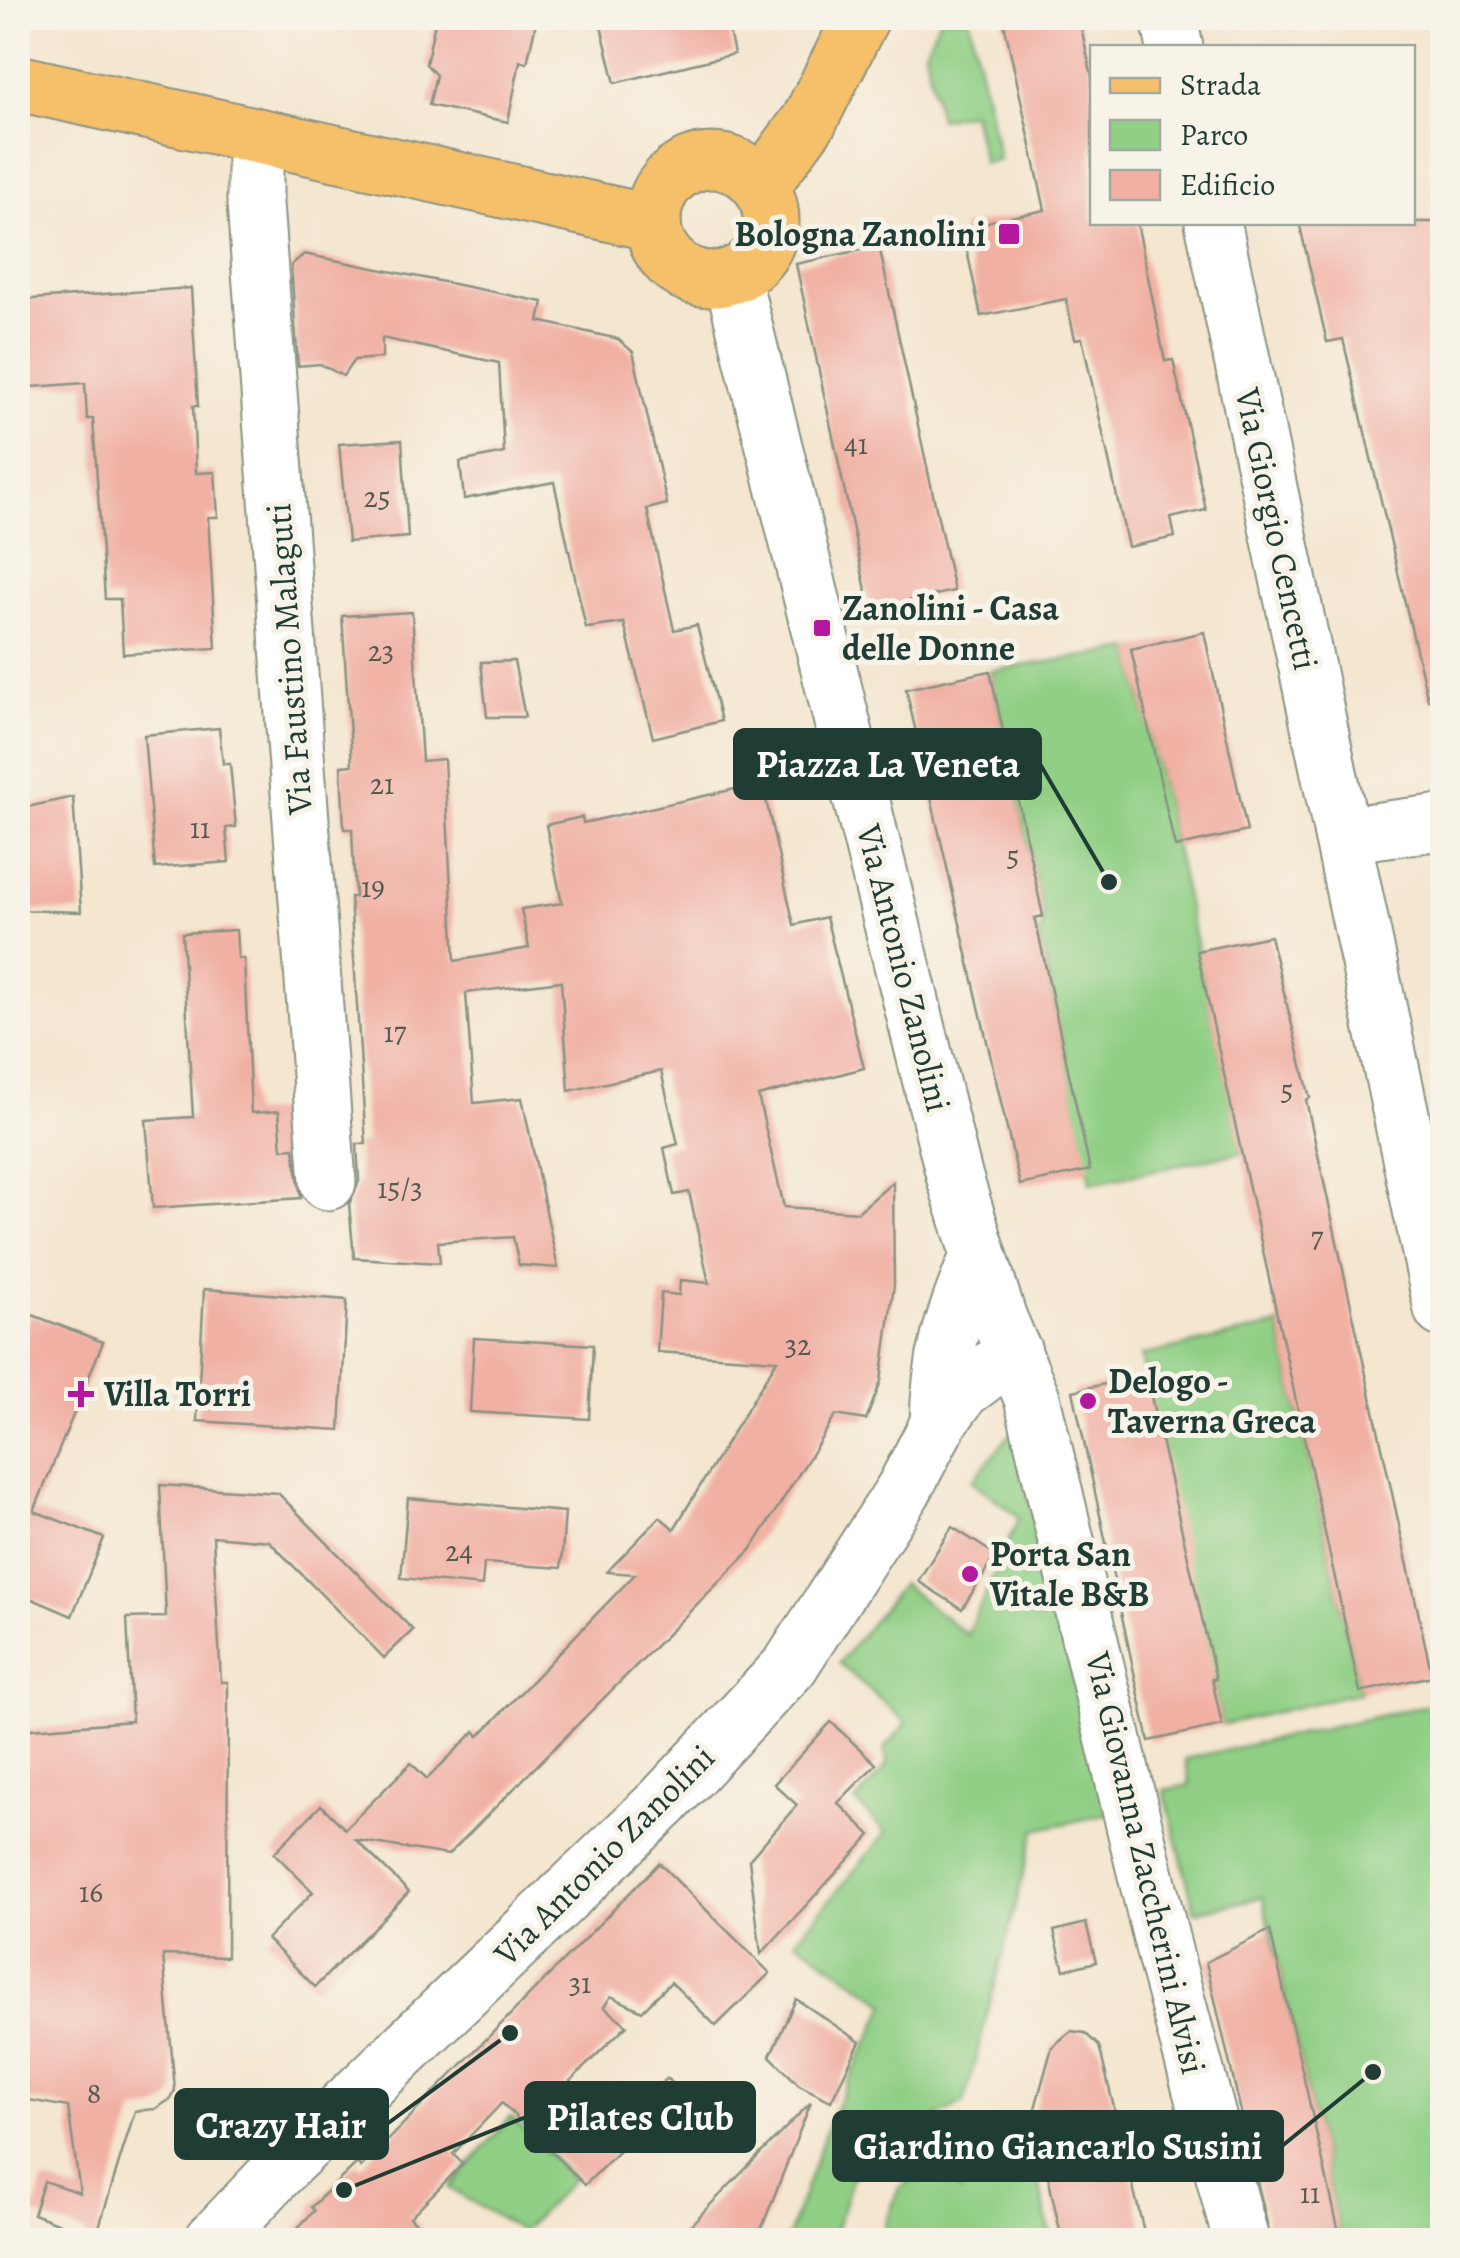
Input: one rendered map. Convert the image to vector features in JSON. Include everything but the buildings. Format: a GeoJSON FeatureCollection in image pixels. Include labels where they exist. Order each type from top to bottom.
{"type":"FeatureCollection","features":[{"type":"Feature","properties":{"kind":"main road"},"geometry":{"type":"LineString","coordinates":[[761,186],[809,120],[861,18]]}},
{"type":"Feature","properties":{"kind":"main road"},"geometry":{"type":"LineString","coordinates":[[18,83],[652,223]]}},
{"type":"Feature","properties":{"kind":"main road"},"geometry":{"type":"LineString","coordinates":[[712,160],[731,164],[761,186],[772,216],[766,246],[757,259],[732,276],[713,280],[678,269],[656,241],[652,223],[663,186],[693,164],[712,160]]}},
{"type":"Feature","properties":{"kind":"street"},"geometry":{"type":"LineString","coordinates":[[1169,18],[1175,45]]}},
{"type":"Feature","properties":{"kind":"street","name":"Via Faustino Malaguti"},"geometry":{"type":"LineString","coordinates":[[255,136],[255,204],[328,1182]]}},
{"type":"Feature","properties":{"kind":"street","name":"Via Giorgio Cencetti"},"geometry":{"type":"LineString","coordinates":[[1214,225],[1442,1309]]}},
{"type":"Feature","properties":{"kind":"street","name":"Via Antonio Zanolini"},"geometry":{"type":"LineString","coordinates":[[732,276],[978,1258],[952,1320],[938,1372],[938,1424]]}},
{"type":"Feature","properties":{"kind":"street"},"geometry":{"type":"LineString","coordinates":[[1342,835],[1442,822]]}},
{"type":"Feature","properties":{"kind":"street","name":"Via Giovanna Zaccherini Alvisi"},"geometry":{"type":"LineString","coordinates":[[978,1258],[1032,1398],[1167,1963],[1242,2240]]}},
{"type":"Feature","properties":{"kind":"street","name":"Via Antonio Zanolini"},"geometry":{"type":"LineString","coordinates":[[213,2240],[300,2150],[663,1802],[790,1666],[904,1488],[938,1424],[962,1391],[1014,1352]]}},
{"type":"Feature","properties":{"kind":"green space"},"geometry":{"type":"Polygon","coordinates":[[[940,18],[969,18],[999,159],[983,163],[972,112],[939,119],[925,51],[940,18]]]}},
{"type":"Feature","properties":{"kind":"green space"},"geometry":{"type":"Polygon","coordinates":[[[1131,649],[1242,1152],[1091,1183],[1040,939],[1043,916],[990,671],[1131,649]]]}},
{"type":"Feature","properties":{"kind":"green space"},"geometry":{"type":"Polygon","coordinates":[[[1279,1325],[1360,1692],[1222,1725],[1141,1356],[1279,1325]]]}},
{"type":"Feature","properties":{"kind":"green space"},"geometry":{"type":"Polygon","coordinates":[[[1012,1432],[1108,1814],[1035,1830],[964,2103],[870,2152],[856,2168],[832,2240],[787,2240],[830,2119],[887,2004],[796,1940],[886,1833],[856,1802],[887,1765],[885,1748],[907,1723],[839,1663],[902,1584],[967,1635],[1019,1517],[972,1481],[1012,1432]]]}},
{"type":"Feature","properties":{"kind":"green space"},"geometry":{"type":"Polygon","coordinates":[[[1437,1703],[1442,1725],[1442,2240],[1301,2240],[1339,2232],[1263,1897],[1195,1912],[1164,1790],[1190,1785],[1185,1759],[1437,1703]]]}},
{"type":"Feature","properties":{"kind":"green space"},"geometry":{"type":"Polygon","coordinates":[[[511,2117],[573,2179],[522,2232],[449,2188],[511,2117]]]}},
{"type":"Feature","properties":{"kind":"green space"},"geometry":{"type":"Polygon","coordinates":[[[1030,2145],[1052,2240],[879,2240],[899,2188],[934,2166],[960,2191],[1030,2145]]]}},
{"type":"Feature","properties":{"kind":"place","name":"Bologna Zanolini"},"geometry":{"type":"Point","coordinates":[1009,234]}},
{"type":"Feature","properties":{"kind":"place","name":"Zanolini - Casa delle Donne"},"geometry":{"type":"Point","coordinates":[822,628]}},
{"type":"Feature","properties":{"kind":"place","name":"Piazza La Veneta"},"geometry":{"type":"Point","coordinates":[1109,882]}},
{"type":"Feature","properties":{"kind":"place","name":"Villa Torri"},"geometry":{"type":"Point","coordinates":[81,1394]}},
{"type":"Feature","properties":{"kind":"place","name":"Delogo - Taverna Greca"},"geometry":{"type":"Point","coordinates":[1088,1401]}},
{"type":"Feature","properties":{"kind":"place","name":"Porta San Vitale B&B"},"geometry":{"type":"Point","coordinates":[970,1574]}},
{"type":"Feature","properties":{"kind":"place","name":"Crazy Hair"},"geometry":{"type":"Point","coordinates":[510,2033]}},
{"type":"Feature","properties":{"kind":"place","name":"Giardino Giancarlo Susini"},"geometry":{"type":"Point","coordinates":[1373,2072]}},
{"type":"Feature","properties":{"kind":"place","name":"Pilates Club"},"geometry":{"type":"Point","coordinates":[344,2190]}}]}
